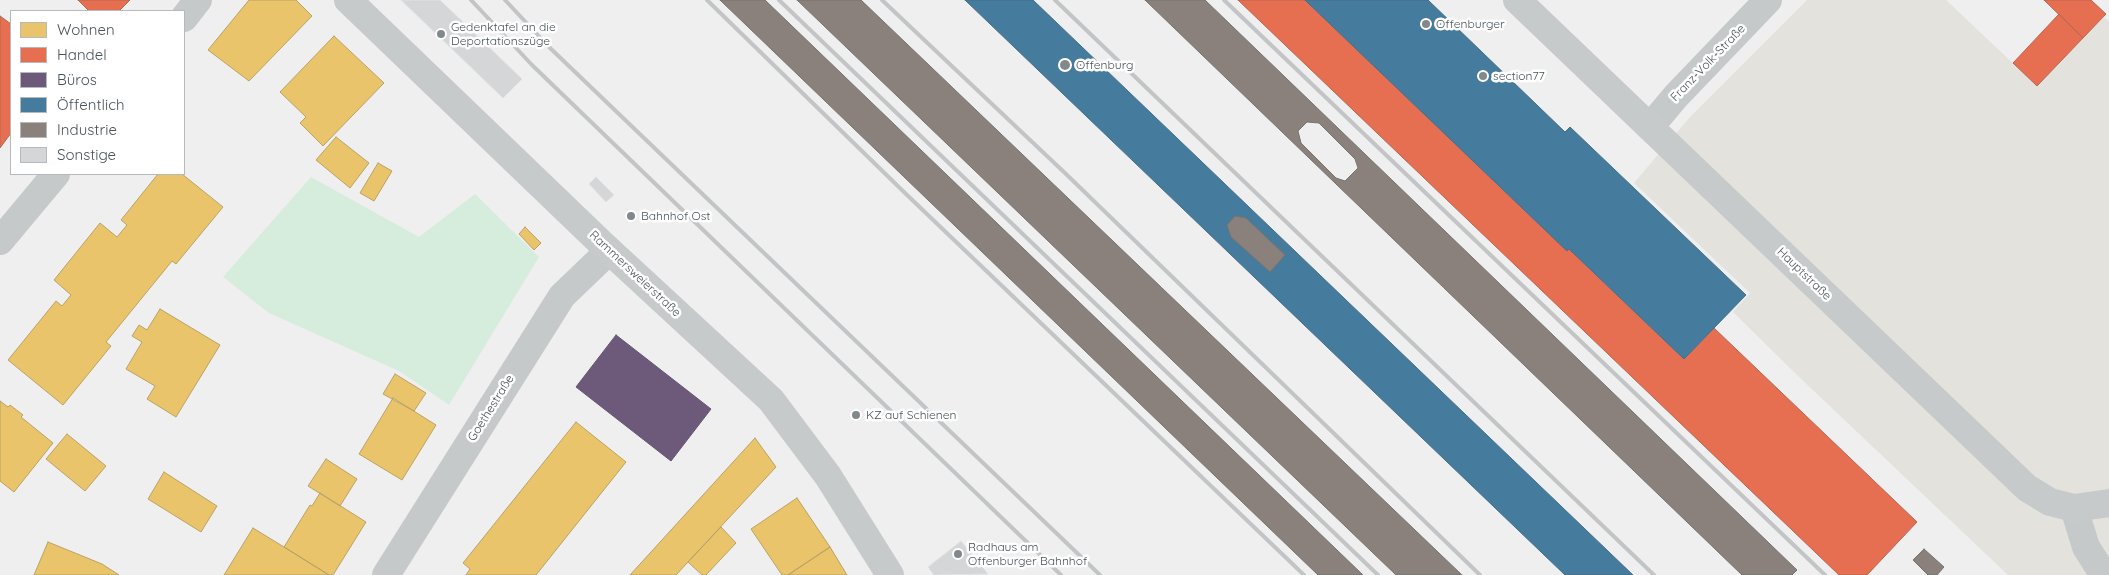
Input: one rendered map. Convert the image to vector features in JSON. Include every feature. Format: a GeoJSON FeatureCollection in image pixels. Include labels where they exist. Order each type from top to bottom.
{"type":"FeatureCollection","features":[{"type":"Feature","properties":{"kind":"street"},"geometry":{"type":"LineString","coordinates":[[185,17],[198,0]]}},
{"type":"Feature","properties":{"kind":"street","name":"Rammersweierstraße"},"geometry":{"type":"LineString","coordinates":[[348,0],[609,251],[771,400],[828,476],[890,575]]}},
{"type":"Feature","properties":{"kind":"street","name":"Hauptstraße"},"geometry":{"type":"LineString","coordinates":[[1517,0],[2027,488],[2050,502],[2074,508],[2109,503]]}},
{"type":"Feature","properties":{"kind":"street","name":"Franz-Volk-Straße"},"geometry":{"type":"LineString","coordinates":[[1650,126],[1676,96],[1768,0]]}},
{"type":"Feature","properties":{"kind":"street"},"geometry":{"type":"LineString","coordinates":[[0,241],[55,175]]}},
{"type":"Feature","properties":{"kind":"street","name":"Goethestraße"},"geometry":{"type":"LineString","coordinates":[[386,575],[562,296],[609,251]]}},
{"type":"Feature","properties":{"kind":"street"},"geometry":{"type":"LineString","coordinates":[[2074,508],[2086,547],[2098,566],[2109,573]]}},
{"type":"Feature","properties":{"kind":"shaded area"},"geometry":{"type":"Polygon","coordinates":[[[1807,0],[1946,0],[2037,86],[2104,17],[2109,22],[2109,575],[2008,575],[1733,312],[1750,293],[1634,183],[1690,117],[1807,0]]]}},
{"type":"Feature","properties":{"kind":"green space"},"geometry":{"type":"Polygon","coordinates":[[[311,177],[419,237],[475,194],[539,257],[449,405],[399,371],[269,313],[223,277],[311,177]]]}},
{"type":"Feature","properties":{"kind":"building: Wohnen"},"geometry":{"type":"Polygon","coordinates":[[[249,0],[296,0],[312,16],[249,81],[208,50],[249,0]]]}},
{"type":"Feature","properties":{"kind":"building: Wohnen"},"geometry":{"type":"Polygon","coordinates":[[[334,36],[384,83],[323,146],[300,123],[306,117],[280,92],[334,36]]]}},
{"type":"Feature","properties":{"kind":"building: Wohnen"},"geometry":{"type":"Polygon","coordinates":[[[336,137],[369,163],[350,188],[316,160],[336,137]]]}},
{"type":"Feature","properties":{"kind":"building: Wohnen"},"geometry":{"type":"Polygon","coordinates":[[[378,163],[392,171],[374,201],[360,193],[378,163]]]}},
{"type":"Feature","properties":{"kind":"building: Wohnen"},"geometry":{"type":"Polygon","coordinates":[[[157,175],[183,175],[223,207],[176,264],[172,261],[106,342],[111,346],[63,405],[8,360],[56,301],[62,306],[71,295],[54,280],[100,223],[117,237],[127,225],[121,220],[157,175]]]}},
{"type":"Feature","properties":{"kind":"building: Wohnen"},"geometry":{"type":"Polygon","coordinates":[[[525,227],[541,243],[534,250],[519,234],[525,227]]]}},
{"type":"Feature","properties":{"kind":"building: Wohnen"},"geometry":{"type":"Polygon","coordinates":[[[160,309],[220,345],[176,417],[147,399],[155,386],[126,369],[142,342],[132,336],[139,325],[147,330],[160,309]]]}},
{"type":"Feature","properties":{"kind":"building: Wohnen"},"geometry":{"type":"Polygon","coordinates":[[[395,374],[426,393],[414,411],[383,394],[395,374]]]}},
{"type":"Feature","properties":{"kind":"building: Wohnen"},"geometry":{"type":"Polygon","coordinates":[[[393,398],[436,425],[402,480],[359,454],[393,398]]]}},
{"type":"Feature","properties":{"kind":"building: Wohnen"},"geometry":{"type":"Polygon","coordinates":[[[0,401],[8,407],[10,405],[23,415],[21,417],[53,443],[14,492],[0,481],[0,401]]]}},
{"type":"Feature","properties":{"kind":"building: Wohnen"},"geometry":{"type":"Polygon","coordinates":[[[576,422],[626,462],[536,575],[466,575],[470,569],[463,563],[576,422]]]}},
{"type":"Feature","properties":{"kind":"building: Wohnen"},"geometry":{"type":"Polygon","coordinates":[[[67,434],[106,466],[85,491],[46,459],[67,434]]]}},
{"type":"Feature","properties":{"kind":"building: Wohnen"},"geometry":{"type":"Polygon","coordinates":[[[755,438],[776,467],[676,575],[630,575],[755,438]]]}},
{"type":"Feature","properties":{"kind":"building: Wohnen"},"geometry":{"type":"Polygon","coordinates":[[[326,459],[357,479],[340,506],[308,486],[326,459]]]}},
{"type":"Feature","properties":{"kind":"building: Wohnen"},"geometry":{"type":"Polygon","coordinates":[[[164,472],[217,506],[201,532],[148,499],[164,472]]]}},
{"type":"Feature","properties":{"kind":"building: Wohnen"},"geometry":{"type":"Polygon","coordinates":[[[320,493],[366,522],[333,575],[329,575],[284,547],[310,505],[312,506],[320,493]]]}},
{"type":"Feature","properties":{"kind":"building: Wohnen"},"geometry":{"type":"Polygon","coordinates":[[[797,498],[830,547],[788,575],[782,575],[751,529],[797,498]]]}},
{"type":"Feature","properties":{"kind":"building: Wohnen"},"geometry":{"type":"Polygon","coordinates":[[[721,527],[736,543],[706,575],[702,575],[688,562],[721,527]]]}},
{"type":"Feature","properties":{"kind":"building: Wohnen"},"geometry":{"type":"Polygon","coordinates":[[[253,528],[284,547],[329,575],[224,575],[253,528]]]}},
{"type":"Feature","properties":{"kind":"building: Wohnen"},"geometry":{"type":"Polygon","coordinates":[[[48,542],[102,564],[119,575],[34,575],[48,542]]]}},
{"type":"Feature","properties":{"kind":"building: Wohnen"},"geometry":{"type":"Polygon","coordinates":[[[830,547],[847,575],[788,575],[830,547]]]}},
{"type":"Feature","properties":{"kind":"building: Handel"},"geometry":{"type":"Polygon","coordinates":[[[78,0],[130,0],[120,10],[88,10],[78,0]]]}},
{"type":"Feature","properties":{"kind":"building: Handel"},"geometry":{"type":"Polygon","coordinates":[[[1238,0],[1305,0],[1567,251],[1569,249],[1684,359],[1714,328],[1917,522],[1867,575],[1839,575],[1238,0]]]}},
{"type":"Feature","properties":{"kind":"building: Handel"},"geometry":{"type":"Polygon","coordinates":[[[2044,0],[2091,0],[2106,14],[2083,38],[2044,0]]]}},
{"type":"Feature","properties":{"kind":"building: Handel"},"geometry":{"type":"Polygon","coordinates":[[[2059,14],[2083,38],[2037,86],[2013,63],[2059,14]]]}},
{"type":"Feature","properties":{"kind":"building: Handel"},"geometry":{"type":"Polygon","coordinates":[[[0,16],[10,23],[10,134],[0,148],[0,16]]]}},
{"type":"Feature","properties":{"kind":"building: Büros"},"geometry":{"type":"Polygon","coordinates":[[[1154,134],[1197,176],[1184,189],[1141,148],[1154,134]]]}},
{"type":"Feature","properties":{"kind":"building: Büros"},"geometry":{"type":"Polygon","coordinates":[[[616,335],[711,409],[671,461],[576,387],[616,335]]]}},
{"type":"Feature","properties":{"kind":"building: Öffentlich"},"geometry":{"type":"Polygon","coordinates":[[[965,0],[1033,0],[1633,575],[1565,575],[965,0]]]}},
{"type":"Feature","properties":{"kind":"building: Öffentlich"},"geometry":{"type":"Polygon","coordinates":[[[1305,0],[1428,0],[1565,132],[1570,127],[1746,295],[1684,359],[1569,249],[1567,251],[1305,0]]]}},
{"type":"Feature","properties":{"kind":"building: Industrie"},"geometry":{"type":"Polygon","coordinates":[[[720,0],[765,0],[1363,575],[1318,575],[720,0]]]}},
{"type":"Feature","properties":{"kind":"building: Industrie"},"geometry":{"type":"Polygon","coordinates":[[[797,0],[861,0],[1462,575],[1396,575],[797,0]]]}},
{"type":"Feature","properties":{"kind":"building: Industrie"},"geometry":{"type":"Polygon","coordinates":[[[1145,0],[1205,0],[1797,570],[1792,575],[1742,575],[1145,0]]]}},
{"type":"Feature","properties":{"kind":"building: Industrie"},"geometry":{"type":"Polygon","coordinates":[[[1307,122],[1319,123],[1355,159],[1358,168],[1345,181],[1336,178],[1301,143],[1298,131],[1307,122]]]}},
{"type":"Feature","properties":{"kind":"building: Industrie"},"geometry":{"type":"Polygon","coordinates":[[[1235,216],[1246,218],[1285,255],[1270,272],[1231,237],[1227,225],[1235,216]]]}},
{"type":"Feature","properties":{"kind":"building: Industrie"},"geometry":{"type":"Polygon","coordinates":[[[1924,549],[1944,567],[1937,575],[1928,575],[1913,560],[1924,549]]]}},
{"type":"Feature","properties":{"kind":"building: Sonstige"},"geometry":{"type":"Polygon","coordinates":[[[401,0],[440,0],[522,79],[503,98],[401,0]]]}},
{"type":"Feature","properties":{"kind":"building: Sonstige"},"geometry":{"type":"Polygon","coordinates":[[[596,177],[614,195],[606,202],[589,184],[596,177]]]}},
{"type":"Feature","properties":{"kind":"building: Sonstige","name":"Radhaus am Offenburger Bahnhof"},"geometry":{"type":"Polygon","coordinates":[[[961,541],[988,574],[934,575],[928,567],[961,541]]]}},
{"type":"Feature","properties":{"kind":"railway"},"geometry":{"type":"LineString","coordinates":[[471,0],[532,65],[1061,575]]}},
{"type":"Feature","properties":{"kind":"railway"},"geometry":{"type":"LineString","coordinates":[[505,0],[549,47],[1100,575]]}},
{"type":"Feature","properties":{"kind":"railway"},"geometry":{"type":"LineString","coordinates":[[707,0],[906,194],[1304,575]]}},
{"type":"Feature","properties":{"kind":"railway"},"geometry":{"type":"LineString","coordinates":[[779,0],[1378,575]]}},
{"type":"Feature","properties":{"kind":"railway"},"geometry":{"type":"LineString","coordinates":[[882,0],[1066,174],[1480,575]]}},
{"type":"Feature","properties":{"kind":"railway"},"geometry":{"type":"LineString","coordinates":[[1055,0],[1654,575]]}},
{"type":"Feature","properties":{"kind":"railway"},"geometry":{"type":"LineString","coordinates":[[1224,0],[1825,575]]}},
{"type":"Feature","properties":{"kind":"place","name":"Offenburger"},"geometry":{"type":"Point","coordinates":[1426,24]}},
{"type":"Feature","properties":{"kind":"place","name":"Gedenktafel an die Deportationszüge"},"geometry":{"type":"Point","coordinates":[441,34]}},
{"type":"Feature","properties":{"kind":"place","name":"Offenburg"},"geometry":{"type":"Point","coordinates":[1065,65]}},
{"type":"Feature","properties":{"kind":"place","name":"section77"},"geometry":{"type":"Point","coordinates":[1483,76]}},
{"type":"Feature","properties":{"kind":"place","name":"Bahnhof Ost"},"geometry":{"type":"Point","coordinates":[631,216]}},
{"type":"Feature","properties":{"kind":"place","name":"KZ auf Schienen"},"geometry":{"type":"Point","coordinates":[856,415]}},
{"type":"Feature","properties":{"kind":"place","name":"Radhaus am Offenburger Bahnhof"},"geometry":{"type":"Point","coordinates":[958,554]}}]}
